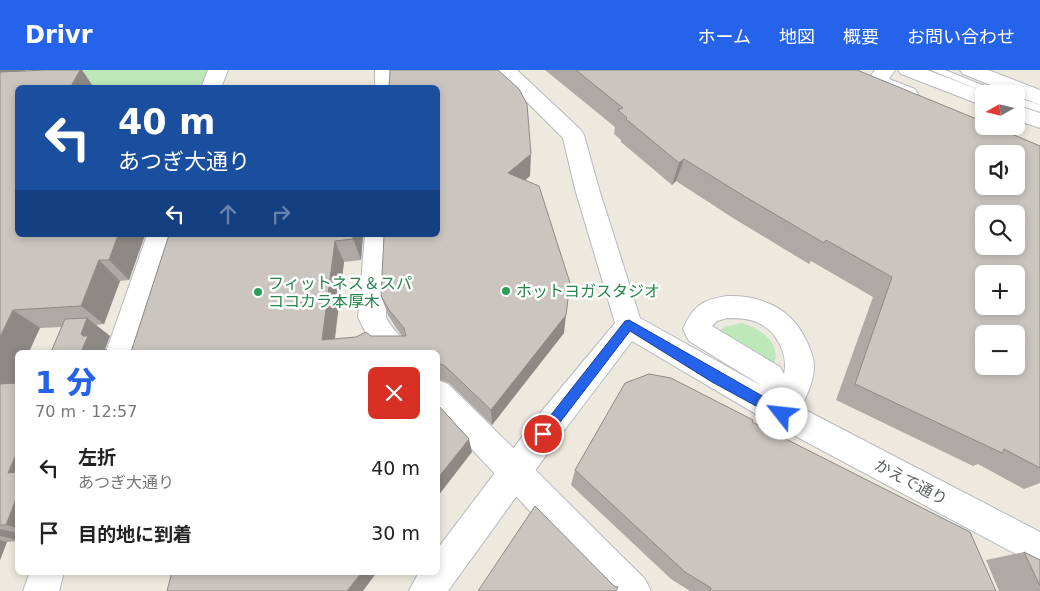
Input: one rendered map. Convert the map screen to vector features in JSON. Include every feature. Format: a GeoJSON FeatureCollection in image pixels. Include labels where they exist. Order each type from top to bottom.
{"type":"FeatureCollection","features":[{"type":"Feature","properties":{"kind":"street"},"geometry":{"type":"LineString","coordinates":[[212,85],[218,70]]}},
{"type":"Feature","properties":{"kind":"street"},"geometry":{"type":"LineString","coordinates":[[384,85],[385,70]]}},
{"type":"Feature","properties":{"kind":"street"},"geometry":{"type":"LineString","coordinates":[[440,573],[516,471],[629,325],[587,190],[573,135],[505,70]]}},
{"type":"Feature","properties":{"kind":"street"},"geometry":{"type":"LineString","coordinates":[[908,70],[975,96]]}},
{"type":"Feature","properties":{"kind":"street"},"geometry":{"type":"LineString","coordinates":[[970,70],[1040,98]]}},
{"type":"Feature","properties":{"kind":"street"},"geometry":{"type":"LineString","coordinates":[[856,83],[881,76],[923,100]]}},
{"type":"Feature","properties":{"kind":"street"},"geometry":{"type":"LineString","coordinates":[[1025,115],[1040,121]]}},
{"type":"Feature","properties":{"kind":"street"},"geometry":{"type":"LineString","coordinates":[[121,350],[158,237]]}},
{"type":"Feature","properties":{"kind":"street"},"geometry":{"type":"LineString","coordinates":[[377,237],[372,317],[381,336],[395,350]]}},
{"type":"Feature","properties":{"kind":"street","name":"かえで通り"},"geometry":{"type":"LineString","coordinates":[[629,325],[966,526],[1040,550]]}},
{"type":"Feature","properties":{"kind":"street"},"geometry":{"type":"LineString","coordinates":[[440,395],[516,471],[537,496],[633,591]]}},
{"type":"Feature","properties":{"kind":"street"},"geometry":{"type":"LineString","coordinates":[[41,591],[46,575]]}},
{"type":"Feature","properties":{"kind":"street"},"geometry":{"type":"LineString","coordinates":[[427,591],[439,575]]}},
{"type":"Feature","properties":{"kind":"lane"},"geometry":{"type":"LineString","coordinates":[[936,70],[975,85]]}},
{"type":"Feature","properties":{"kind":"lane"},"geometry":{"type":"LineString","coordinates":[[1025,103],[1040,109]]}},
{"type":"Feature","properties":{"kind":"green space"},"geometry":{"type":"Polygon","coordinates":[[[51,70],[211,70],[206,85],[43,85],[51,70]]]}},
{"type":"Feature","properties":{"kind":"green space"},"geometry":{"type":"Polygon","coordinates":[[[742,323],[757,329],[769,339],[775,351],[773,367],[719,332],[724,327],[742,323]]]}},
{"type":"Feature","properties":{"kind":"building"},"geometry":{"type":"Polygon","coordinates":[[[80,70],[72,85],[15,85],[15,237],[117,237],[109,260],[99,260],[81,306],[13,310],[0,337],[0,72],[80,70]]]}},
{"type":"Feature","properties":{"kind":"building"},"geometry":{"type":"Polygon","coordinates":[[[390,70],[498,70],[519,89],[527,104],[531,154],[508,173],[539,186],[570,283],[566,315],[491,410],[445,366],[440,364],[440,350],[132,350],[168,237],[353,237],[353,239],[335,241],[322,340],[356,337],[366,332],[371,336],[406,336],[404,328],[389,310],[381,296],[384,237],[440,237],[440,85],[389,85],[390,70]]]}},
{"type":"Feature","properties":{"kind":"building"},"geometry":{"type":"Polygon","coordinates":[[[576,70],[857,70],[975,118],[975,135],[1014,135],[1040,146],[1040,468],[1004,449],[1002,453],[855,384],[892,277],[826,240],[824,243],[684,159],[679,163],[626,119],[618,110],[623,108],[576,70]]]}},
{"type":"Feature","properties":{"kind":"building"},"geometry":{"type":"Polygon","coordinates":[[[87,318],[81,334],[88,336],[82,350],[52,350],[65,319],[87,318]]]}},
{"type":"Feature","properties":{"kind":"building"},"geometry":{"type":"Polygon","coordinates":[[[649,374],[671,378],[753,420],[752,422],[970,532],[996,591],[710,591],[711,588],[685,572],[575,470],[625,383],[649,374]]]}},
{"type":"Feature","properties":{"kind":"building"},"geometry":{"type":"Polygon","coordinates":[[[15,383],[15,457],[8,473],[15,472],[15,502],[6,525],[0,525],[0,384],[15,383]]]}},
{"type":"Feature","properties":{"kind":"building"},"geometry":{"type":"Polygon","coordinates":[[[440,407],[469,439],[440,475],[440,407]]]}},
{"type":"Feature","properties":{"kind":"building"},"geometry":{"type":"Polygon","coordinates":[[[535,506],[614,586],[618,587],[616,591],[478,591],[535,506]]]}},
{"type":"Feature","properties":{"kind":"building"},"geometry":{"type":"Polygon","coordinates":[[[1024,552],[1040,560],[1040,586],[1024,552]]]}},
{"type":"Feature","properties":{"kind":"building"},"geometry":{"type":"Polygon","coordinates":[[[171,575],[360,575],[347,591],[167,591],[171,575]]]}},
{"type":"Feature","properties":{"kind":"place","name":"ホットヨガスタジオ"},"geometry":{"type":"Point","coordinates":[506,291]}},
{"type":"Feature","properties":{"kind":"place","name":"フィットネス＆スパ ココカラ本厚木"},"geometry":{"type":"Point","coordinates":[258,292]}},
{"type":"Feature","properties":{"kind":"route"},"geometry":{"type":"LineString","coordinates":[[543,434],[629,325],[716,378],[782,414]]}}]}
